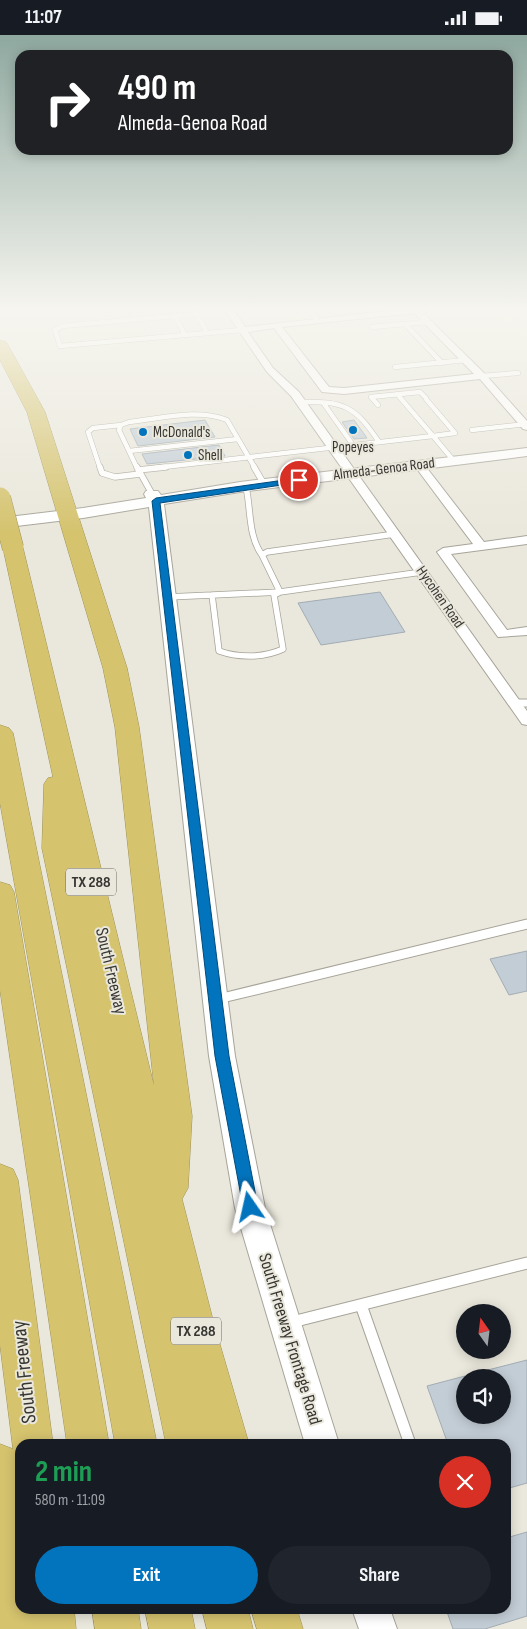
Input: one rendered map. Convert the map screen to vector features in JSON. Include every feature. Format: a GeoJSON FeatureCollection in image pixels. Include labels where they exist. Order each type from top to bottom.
{"type":"FeatureCollection","features":[{"type":"Feature","properties":{"kind":"highway"},"geometry":{"type":"LineString","coordinates":[[21,383],[36,412],[115,668],[132,758],[175,1116],[168,1217]]}},
{"type":"Feature","properties":{"kind":"highway","name":"South Freeway"},"geometry":{"type":"LineString","coordinates":[[0,498],[168,1217],[194,1324],[227,1439]]}},
{"type":"Feature","properties":{"kind":"highway"},"geometry":{"type":"LineString","coordinates":[[0,733],[135,1439]]}},
{"type":"Feature","properties":{"kind":"highway"},"geometry":{"type":"LineString","coordinates":[[58,740],[56,848],[186,1439]]}},
{"type":"Feature","properties":{"kind":"highway"},"geometry":{"type":"LineString","coordinates":[[0,896],[87,1439]]}},
{"type":"Feature","properties":{"kind":"highway","name":"South Freeway"},"geometry":{"type":"LineString","coordinates":[[0,1180],[31,1439]]}},
{"type":"Feature","properties":{"kind":"highway"},"geometry":{"type":"LineString","coordinates":[[0,1465],[15,1608]]}},
{"type":"Feature","properties":{"kind":"highway"},"geometry":{"type":"LineString","coordinates":[[16,1614],[17,1629]]}},
{"type":"Feature","properties":{"kind":"highway"},"geometry":{"type":"LineString","coordinates":[[52,1614],[53,1629]]}},
{"type":"Feature","properties":{"kind":"highway"},"geometry":{"type":"LineString","coordinates":[[116,1614],[118,1629]]}},
{"type":"Feature","properties":{"kind":"highway"},"geometry":{"type":"LineString","coordinates":[[169,1614],[172,1629]]}},
{"type":"Feature","properties":{"kind":"highway"},"geometry":{"type":"LineString","coordinates":[[226,1614],[230,1629]]}},
{"type":"Feature","properties":{"kind":"highway"},"geometry":{"type":"LineString","coordinates":[[276,1614],[280,1629]]}},
{"type":"Feature","properties":{"kind":"main road","name":"Almeda-Genoa Road"},"geometry":{"type":"LineString","coordinates":[[0,523],[65,508],[146,485],[243,487],[527,452]]}},
{"type":"Feature","properties":{"kind":"main road","name":"South Freeway Frontage Road"},"geometry":{"type":"LineString","coordinates":[[146,485],[168,597],[222,1056],[250,1207],[320,1439]]}},
{"type":"Feature","properties":{"kind":"main road","name":"Almeda-Genoa Road"},"geometry":{"type":"LineString","coordinates":[[0,508],[65,508]]}},
{"type":"Feature","properties":{"kind":"main road"},"geometry":{"type":"LineString","coordinates":[[374,1614],[378,1629]]}},
{"type":"Feature","properties":{"kind":"street","name":"Hycohen Road"},"geometry":{"type":"LineString","coordinates":[[283,383],[300,402],[422,572],[521,703],[527,721]]}},
{"type":"Feature","properties":{"kind":"street"},"geometry":{"type":"LineString","coordinates":[[316,383],[326,390],[344,391],[414,383]]}},
{"type":"Feature","properties":{"kind":"street"},"geometry":{"type":"LineString","coordinates":[[489,383],[526,425]]}},
{"type":"Feature","properties":{"kind":"street"},"geometry":{"type":"LineString","coordinates":[[419,465],[481,546]]}},
{"type":"Feature","properties":{"kind":"street"},"geometry":{"type":"LineString","coordinates":[[527,540],[443,552],[503,634],[527,631]]}},
{"type":"Feature","properties":{"kind":"lane"},"geometry":{"type":"LineString","coordinates":[[264,484],[248,456],[238,439],[227,419],[221,416],[207,415],[129,422],[121,425],[93,428],[88,433],[102,473],[146,485],[248,456],[455,433],[420,391],[371,397],[378,405]]}},
{"type":"Feature","properties":{"kind":"lane"},"geometry":{"type":"LineString","coordinates":[[397,394],[454,461]]}},
{"type":"Feature","properties":{"kind":"lane"},"geometry":{"type":"LineString","coordinates":[[300,402],[324,404],[356,412],[379,442]]}},
{"type":"Feature","properties":{"kind":"lane"},"geometry":{"type":"LineString","coordinates":[[324,404],[353,445]]}},
{"type":"Feature","properties":{"kind":"lane"},"geometry":{"type":"LineString","coordinates":[[121,425],[119,430],[146,485]]}},
{"type":"Feature","properties":{"kind":"lane"},"geometry":{"type":"LineString","coordinates":[[472,430],[526,425]]}},
{"type":"Feature","properties":{"kind":"lane"},"geometry":{"type":"LineString","coordinates":[[399,432],[404,439]]}},
{"type":"Feature","properties":{"kind":"lane"},"geometry":{"type":"LineString","coordinates":[[129,451],[238,439]]}},
{"type":"Feature","properties":{"kind":"lane"},"geometry":{"type":"LineString","coordinates":[[243,487],[249,497],[254,545],[262,555],[280,592]]}},
{"type":"Feature","properties":{"kind":"lane"},"geometry":{"type":"LineString","coordinates":[[262,555],[267,552],[395,534]]}},
{"type":"Feature","properties":{"kind":"lane"},"geometry":{"type":"LineString","coordinates":[[168,597],[280,592],[422,572]]}},
{"type":"Feature","properties":{"kind":"lane"},"geometry":{"type":"LineString","coordinates":[[212,595],[219,651],[228,656],[276,653],[283,649],[274,595],[280,592]]}},
{"type":"Feature","properties":{"kind":"lane"},"geometry":{"type":"LineString","coordinates":[[216,999],[527,925]]}},
{"type":"Feature","properties":{"kind":"lane"},"geometry":{"type":"LineString","coordinates":[[285,1324],[527,1263]]}},
{"type":"Feature","properties":{"kind":"lane"},"geometry":{"type":"LineString","coordinates":[[361,1305],[408,1439]]}},
{"type":"Feature","properties":{"kind":"building"},"geometry":{"type":"Polygon","coordinates":[[[205,420],[215,437],[138,446],[130,429],[205,420]]]}},
{"type":"Feature","properties":{"kind":"building","name":"Popeyes"},"geometry":{"type":"Polygon","coordinates":[[[354,420],[367,438],[354,439],[342,422],[354,420]]]}},
{"type":"Feature","properties":{"kind":"building","name":"Shell"},"geometry":{"type":"Polygon","coordinates":[[[219,445],[225,456],[147,464],[142,454],[219,445]]]}},
{"type":"Feature","properties":{"kind":"building"},"geometry":{"type":"Polygon","coordinates":[[[380,592],[405,632],[321,645],[298,603],[380,592]]]}},
{"type":"Feature","properties":{"kind":"building"},"geometry":{"type":"Polygon","coordinates":[[[527,951],[527,991],[509,995],[490,959],[527,951]]]}},
{"type":"Feature","properties":{"kind":"building"},"geometry":{"type":"Polygon","coordinates":[[[527,1360],[527,1483],[511,1488],[511,1439],[446,1439],[427,1386],[456,1378],[456,1424],[511,1424],[511,1369],[492,1369],[527,1360]]]}},
{"type":"Feature","properties":{"kind":"building"},"geometry":{"type":"Polygon","coordinates":[[[527,1532],[527,1616],[485,1629],[453,1629],[448,1614],[511,1614],[511,1537],[527,1532]]]}},
{"type":"Feature","properties":{"kind":"place","name":"Popeyes"},"geometry":{"type":"Point","coordinates":[353,430]}},
{"type":"Feature","properties":{"kind":"place","name":"McDonald's"},"geometry":{"type":"Point","coordinates":[143,432]}},
{"type":"Feature","properties":{"kind":"place","name":"Shell"},"geometry":{"type":"Point","coordinates":[188,455]}},
{"type":"Feature","properties":{"kind":"route"},"geometry":{"type":"LineString","coordinates":[[250,1207],[222,1056],[156,501],[240,487],[299,480]]}}]}
